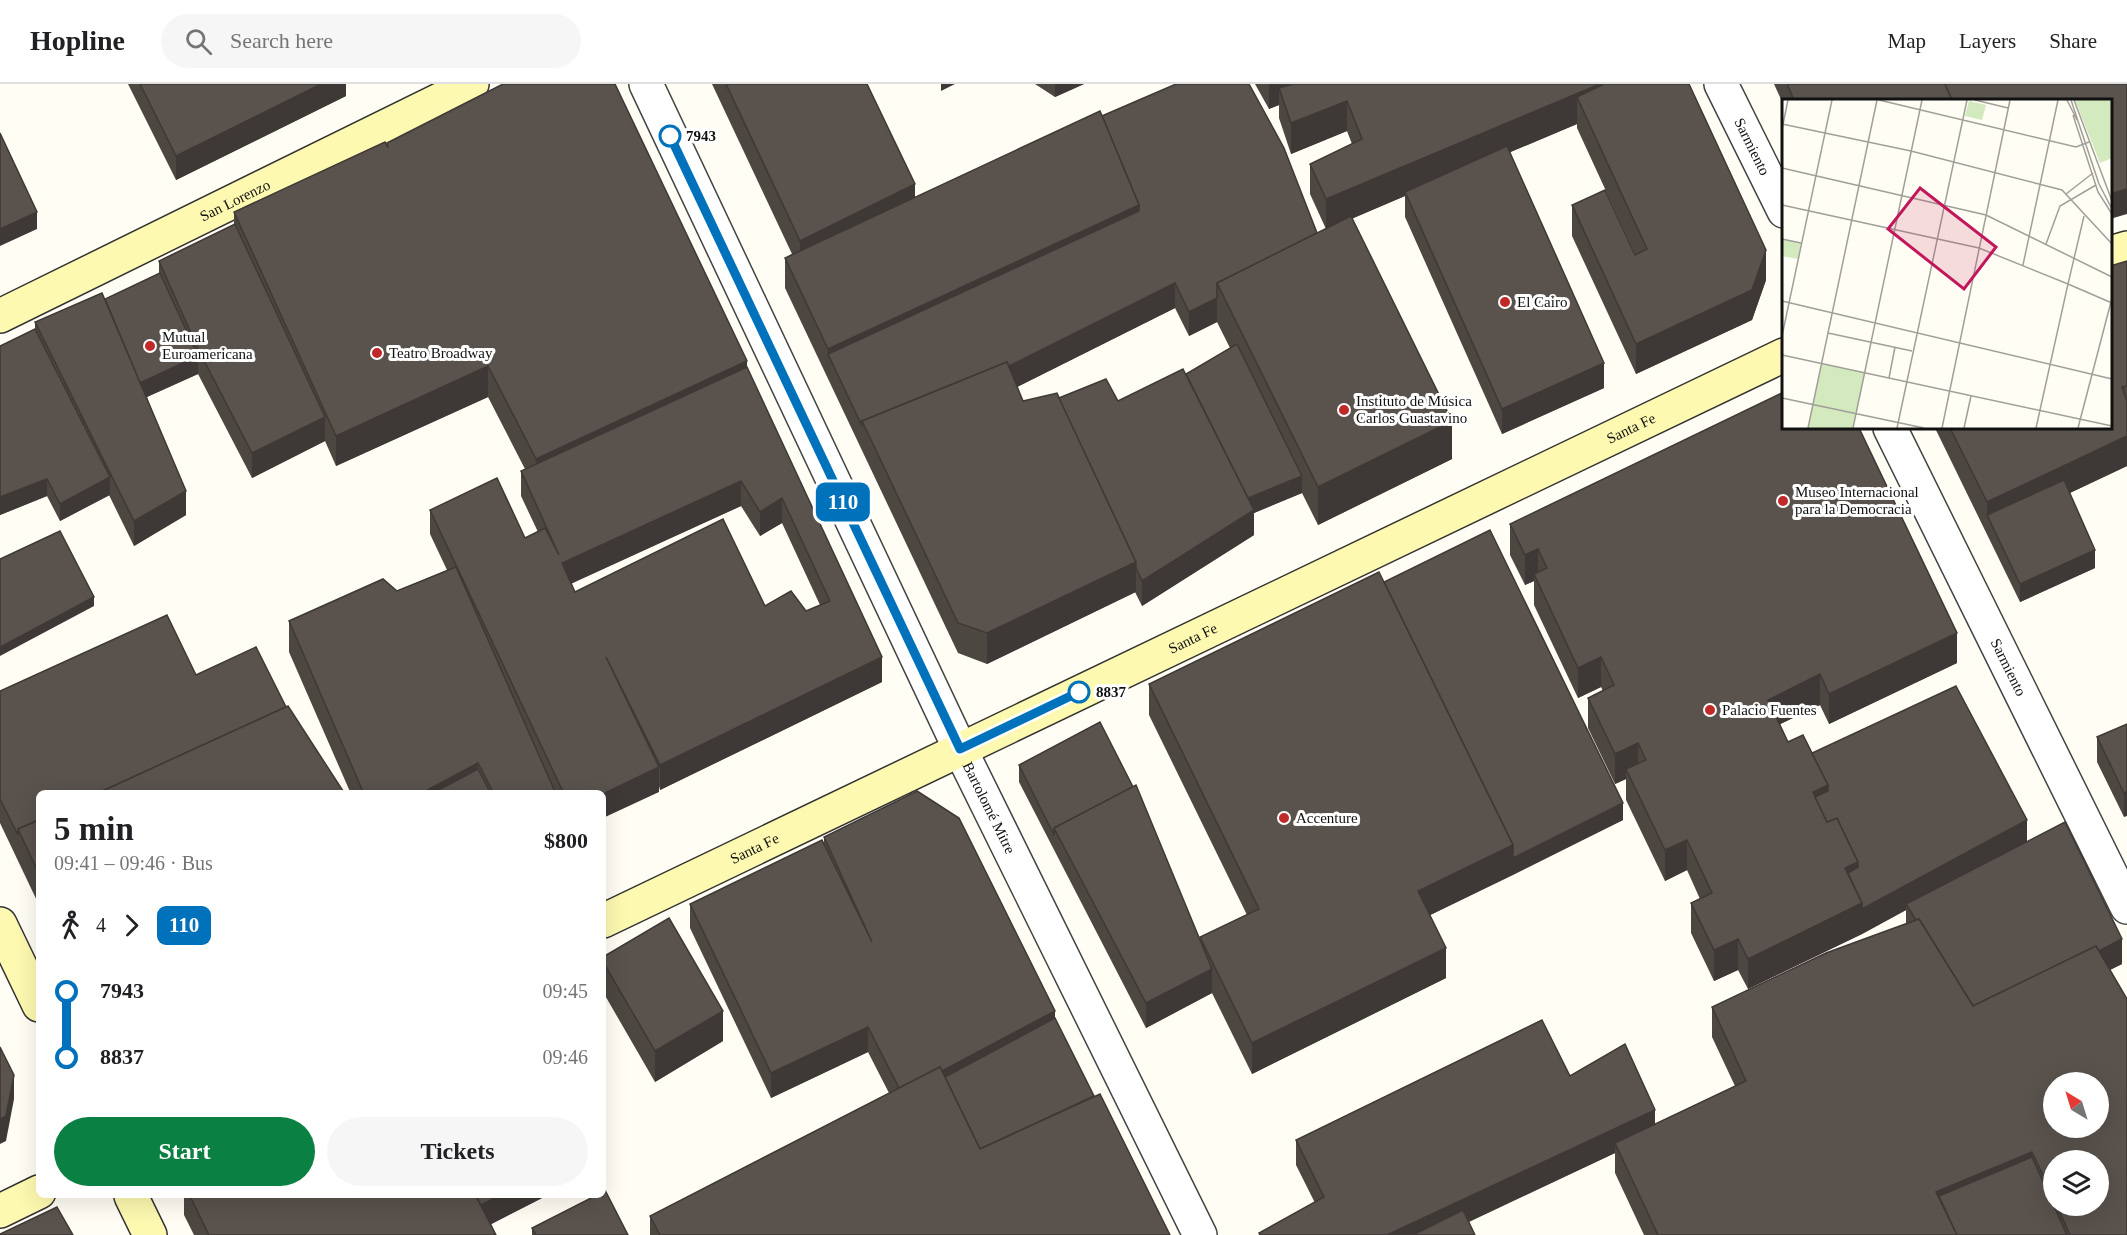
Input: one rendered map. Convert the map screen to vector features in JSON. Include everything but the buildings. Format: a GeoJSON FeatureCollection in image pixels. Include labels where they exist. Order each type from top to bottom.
{"type":"FeatureCollection","features":[{"type":"Feature","properties":{"kind":"main road","name":"San Lorenzo"},"geometry":{"type":"LineString","coordinates":[[0,316],[472,84]]}},
{"type":"Feature","properties":{"kind":"main road"},"geometry":{"type":"LineString","coordinates":[[2112,252],[2127,248]]}},
{"type":"Feature","properties":{"kind":"main road","name":"Santa Fe"},"geometry":{"type":"LineString","coordinates":[[606,920],[1782,356]]}},
{"type":"Feature","properties":{"kind":"main road"},"geometry":{"type":"LineString","coordinates":[[0,924],[36,999]]}},
{"type":"Feature","properties":{"kind":"main road"},"geometry":{"type":"LineString","coordinates":[[0,1211],[36,1193]]}},
{"type":"Feature","properties":{"kind":"main road"},"geometry":{"type":"LineString","coordinates":[[132,1198],[150,1235]]}},
{"type":"Feature","properties":{"kind":"street","name":"Bartolomé Mitre"},"geometry":{"type":"LineString","coordinates":[[646,84],[960,749],[1200,1235]]}},
{"type":"Feature","properties":{"kind":"street","name":"Sarmiento"},"geometry":{"type":"LineString","coordinates":[[1721,84],[1782,207]]}},
{"type":"Feature","properties":{"kind":"street","name":"Sarmiento"},"geometry":{"type":"LineString","coordinates":[[1890,429],[2127,907]]}},
{"type":"Feature","properties":{"kind":"bus line","name":"110"},"geometry":{"type":"LineString","coordinates":[[670,136],[960,749],[1079,692]]}},
{"type":"Feature","properties":{"kind":"place","name":"7943"},"geometry":{"type":"Point","coordinates":[670,136]}},
{"type":"Feature","properties":{"kind":"place","name":"El Cairo"},"geometry":{"type":"Point","coordinates":[1505,302]}},
{"type":"Feature","properties":{"kind":"place","name":"Mutual Euroamericana"},"geometry":{"type":"Point","coordinates":[150,346]}},
{"type":"Feature","properties":{"kind":"place","name":"Teatro Broadway"},"geometry":{"type":"Point","coordinates":[377,353]}},
{"type":"Feature","properties":{"kind":"place","name":"Instituto de Música Carlos Guastavino"},"geometry":{"type":"Point","coordinates":[1344,410]}},
{"type":"Feature","properties":{"kind":"place","name":"Museo Internacional para la Democracia"},"geometry":{"type":"Point","coordinates":[1783,501]}},
{"type":"Feature","properties":{"kind":"place","name":"8837"},"geometry":{"type":"Point","coordinates":[1079,692]}},
{"type":"Feature","properties":{"kind":"place","name":"Palacio Fuentes"},"geometry":{"type":"Point","coordinates":[1710,710]}},
{"type":"Feature","properties":{"kind":"place","name":"Accenture"},"geometry":{"type":"Point","coordinates":[1284,818]}}]}
